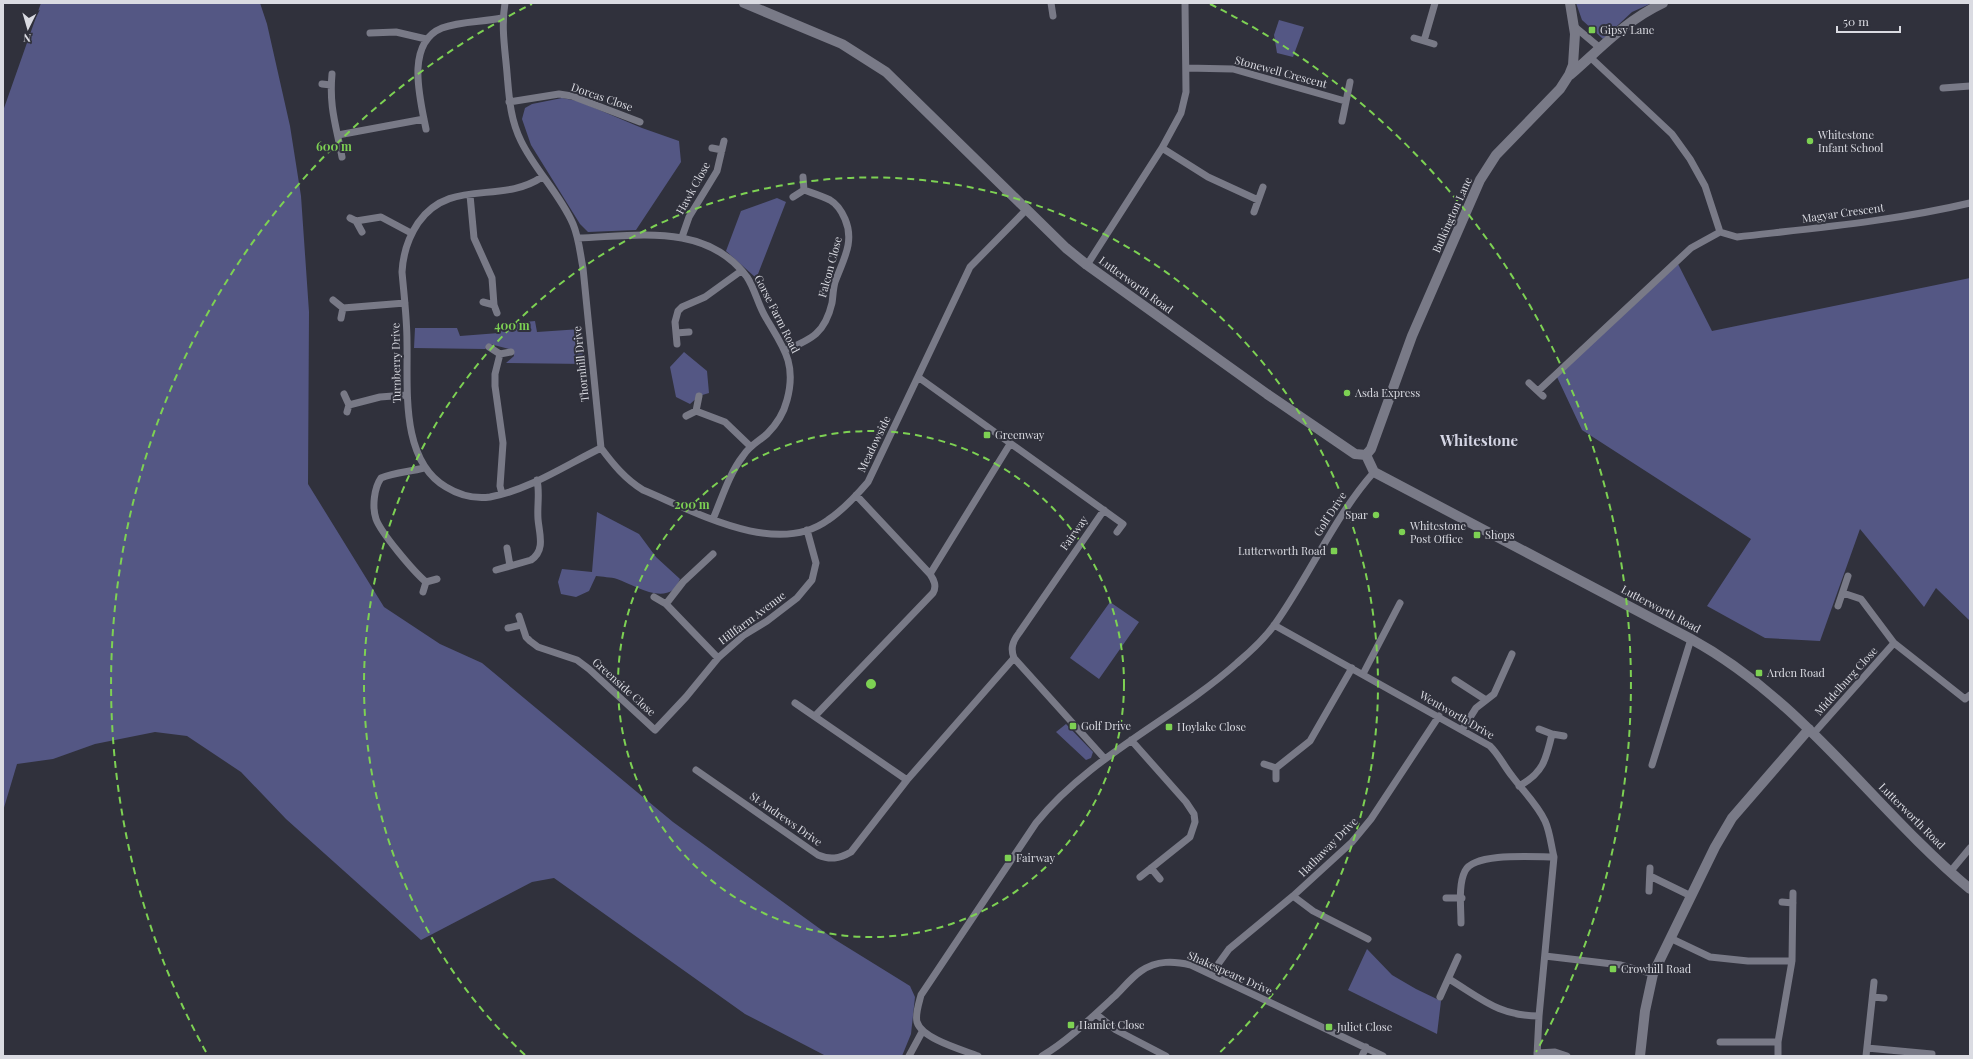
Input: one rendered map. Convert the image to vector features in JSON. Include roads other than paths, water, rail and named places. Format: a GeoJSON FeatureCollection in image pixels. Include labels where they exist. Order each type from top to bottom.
{"type":"FeatureCollection","features":[{"type":"Feature","properties":{"kind":"main road","name":"Bulkington Lane"},"geometry":{"type":"LineString","coordinates":[[1366,455],[1371,448],[1412,336],[1480,180],[1496,155],[1560,89],[1569,75],[1574,51],[1575,28],[1570,3]]}},
{"type":"Feature","properties":{"kind":"main road"},"geometry":{"type":"LineString","coordinates":[[1569,75],[1633,20],[1663,3]]}},
{"type":"Feature","properties":{"kind":"main road","name":"Lutterworth Road"},"geometry":{"type":"LineString","coordinates":[[748,4],[842,44],[886,72],[1066,248],[1087,265],[1266,394],[1356,454],[1366,455]]}},
{"type":"Feature","properties":{"kind":"main road"},"geometry":{"type":"LineString","coordinates":[[1366,455],[1374,472]]}},
{"type":"Feature","properties":{"kind":"main road","name":"Lutterworth Road"},"geometry":{"type":"LineString","coordinates":[[1374,472],[1691,639],[1735,666],[1772,694],[1811,731],[1950,872],[1970,888]]}},
{"type":"Feature","properties":{"kind":"main road"},"geometry":{"type":"LineString","coordinates":[[1640,1056],[1645,1011],[1653,974],[1715,847],[1732,818],[1811,731]]}},
{"type":"Feature","properties":{"kind":"street","name":"Thornhill Drive"},"geometry":{"type":"LineString","coordinates":[[505,3],[502,18],[509,102],[520,140],[542,177],[562,203],[573,223],[578,238],[583,268],[601,448]]}},
{"type":"Feature","properties":{"kind":"street"},"geometry":{"type":"LineString","coordinates":[[1051,3],[1053,16]]}},
{"type":"Feature","properties":{"kind":"street"},"geometry":{"type":"LineString","coordinates":[[1087,265],[1162,148],[1184,104],[1186,68],[1186,3]]}},
{"type":"Feature","properties":{"kind":"street"},"geometry":{"type":"LineString","coordinates":[[1424,41],[1435,3]]}},
{"type":"Feature","properties":{"kind":"street"},"geometry":{"type":"LineString","coordinates":[[426,129],[418,68],[418,55],[426,39],[441,28],[502,18]]}},
{"type":"Feature","properties":{"kind":"street"},"geometry":{"type":"LineString","coordinates":[[1575,28],[1600,48]]}},
{"type":"Feature","properties":{"kind":"street"},"geometry":{"type":"LineString","coordinates":[[370,33],[396,32],[426,39]]}},
{"type":"Feature","properties":{"kind":"street"},"geometry":{"type":"LineString","coordinates":[[1414,38],[1434,44]]}},
{"type":"Feature","properties":{"kind":"street"},"geometry":{"type":"LineString","coordinates":[[1529,383],[1540,393],[1690,248],[1720,232],[1705,186],[1690,159],[1672,134],[1590,57]]}},
{"type":"Feature","properties":{"kind":"street","name":"Stonewell Crescent"},"geometry":{"type":"LineString","coordinates":[[1186,68],[1219,67],[1233,69],[1345,101]]}},
{"type":"Feature","properties":{"kind":"street"},"geometry":{"type":"LineString","coordinates":[[332,74],[332,116],[338,135],[342,157]]}},
{"type":"Feature","properties":{"kind":"street"},"geometry":{"type":"LineString","coordinates":[[1342,121],[1350,82]]}},
{"type":"Feature","properties":{"kind":"street"},"geometry":{"type":"LineString","coordinates":[[322,84],[331,85]]}},
{"type":"Feature","properties":{"kind":"street"},"geometry":{"type":"LineString","coordinates":[[1943,88],[1970,86]]}},
{"type":"Feature","properties":{"kind":"street","name":"Dorcas Close"},"geometry":{"type":"LineString","coordinates":[[509,102],[559,94],[572,96],[640,122]]}},
{"type":"Feature","properties":{"kind":"street"},"geometry":{"type":"LineString","coordinates":[[338,135],[424,119]]}},
{"type":"Feature","properties":{"kind":"street","name":"Hawk Close"},"geometry":{"type":"LineString","coordinates":[[682,237],[689,216],[717,171],[724,140]]}},
{"type":"Feature","properties":{"kind":"street","name":"Hawk Close"},"geometry":{"type":"LineString","coordinates":[[712,148],[722,150]]}},
{"type":"Feature","properties":{"kind":"street"},"geometry":{"type":"LineString","coordinates":[[1162,148],[1208,177],[1258,200]]}},
{"type":"Feature","properties":{"kind":"street","name":"Turnberry Drive"},"geometry":{"type":"LineString","coordinates":[[542,177],[518,189],[458,195],[445,199],[427,211],[411,233],[403,261],[402,272],[407,342],[406,395],[411,429],[424,468],[437,482],[466,496],[489,497],[502,494],[537,480],[601,448]]}},
{"type":"Feature","properties":{"kind":"street"},"geometry":{"type":"LineString","coordinates":[[793,198],[804,190],[803,177]]}},
{"type":"Feature","properties":{"kind":"street"},"geometry":{"type":"LineString","coordinates":[[1254,212],[1264,187]]}},
{"type":"Feature","properties":{"kind":"street","name":"Falcon Close"},"geometry":{"type":"LineString","coordinates":[[786,350],[804,343],[816,335],[827,320],[834,285],[849,244],[850,234],[847,224],[843,214],[835,204],[830,200],[804,190]]}},
{"type":"Feature","properties":{"kind":"street"},"geometry":{"type":"LineString","coordinates":[[470,195],[474,238],[492,278],[494,305],[497,313]]}},
{"type":"Feature","properties":{"kind":"street","name":"Magyar Crescent"},"geometry":{"type":"LineString","coordinates":[[1720,232],[1737,237],[1851,224],[1939,210],[1970,203]]}},
{"type":"Feature","properties":{"kind":"street","name":"Meadowside"},"geometry":{"type":"LineString","coordinates":[[856,496],[868,482],[970,267],[1027,209]]}},
{"type":"Feature","properties":{"kind":"street"},"geometry":{"type":"LineString","coordinates":[[362,232],[353,219],[380,218],[411,233]]}},
{"type":"Feature","properties":{"kind":"street","name":"Gorse Farm Road"},"geometry":{"type":"LineString","coordinates":[[578,238],[661,234],[682,237],[720,251],[737,265],[748,278],[764,316],[786,350],[789,363],[789,389],[784,408],[768,433],[750,446],[737,464],[713,519]]}},
{"type":"Feature","properties":{"kind":"street"},"geometry":{"type":"LineString","coordinates":[[677,344],[675,322],[678,311],[682,307],[706,297],[741,270]]}},
{"type":"Feature","properties":{"kind":"street"},"geometry":{"type":"LineString","coordinates":[[333,300],[343,308],[405,303]]}},
{"type":"Feature","properties":{"kind":"street"},"geometry":{"type":"LineString","coordinates":[[483,302],[494,305]]}},
{"type":"Feature","properties":{"kind":"street"},"geometry":{"type":"LineString","coordinates":[[341,318],[343,308]]}},
{"type":"Feature","properties":{"kind":"street"},"geometry":{"type":"LineString","coordinates":[[676,333],[689,332]]}},
{"type":"Feature","properties":{"kind":"street"},"geometry":{"type":"LineString","coordinates":[[489,347],[500,354],[511,352]]}},
{"type":"Feature","properties":{"kind":"street"},"geometry":{"type":"LineString","coordinates":[[500,354],[495,386],[503,443],[500,486],[502,494]]}},
{"type":"Feature","properties":{"kind":"street"},"geometry":{"type":"LineString","coordinates":[[918,377],[1123,524],[1117,532]]}},
{"type":"Feature","properties":{"kind":"street"},"geometry":{"type":"LineString","coordinates":[[344,394],[349,404],[347,412]]}},
{"type":"Feature","properties":{"kind":"street"},"geometry":{"type":"LineString","coordinates":[[349,404],[380,396],[406,395]]}},
{"type":"Feature","properties":{"kind":"street"},"geometry":{"type":"LineString","coordinates":[[696,411],[699,396]]}},
{"type":"Feature","properties":{"kind":"street"},"geometry":{"type":"LineString","coordinates":[[686,416],[696,411],[725,422],[750,446]]}},
{"type":"Feature","properties":{"kind":"street"},"geometry":{"type":"LineString","coordinates":[[930,574],[1010,444]]}},
{"type":"Feature","properties":{"kind":"street"},"geometry":{"type":"LineString","coordinates":[[601,448],[619,471],[633,484],[643,490],[739,529],[782,536],[807,530],[827,521],[856,496],[930,574],[935,583],[933,594],[815,716]]}},
{"type":"Feature","properties":{"kind":"street"},"geometry":{"type":"LineString","coordinates":[[424,468],[409,472],[394,473],[381,478],[374,491],[376,519],[414,572],[426,582]]}},
{"type":"Feature","properties":{"kind":"street","name":"Golf Drive"},"geometry":{"type":"LineString","coordinates":[[922,1032],[917,1022],[917,1011],[921,995],[1036,823],[1053,802],[1105,759],[1200,692],[1237,663],[1274,625],[1325,543],[1365,482],[1374,472]]}},
{"type":"Feature","properties":{"kind":"street"},"geometry":{"type":"LineString","coordinates":[[496,570],[531,560],[536,557],[540,546],[538,518],[539,488],[537,480]]}},
{"type":"Feature","properties":{"kind":"street","name":"Fairway"},"geometry":{"type":"LineString","coordinates":[[1014,658],[1012,654],[1013,642],[1104,510]]}},
{"type":"Feature","properties":{"kind":"street","name":"Hillfarm Avenue"},"geometry":{"type":"LineString","coordinates":[[655,730],[686,697],[718,658],[744,635],[767,621],[797,598],[812,580],[816,563],[807,530]]}},
{"type":"Feature","properties":{"kind":"street"},"geometry":{"type":"LineString","coordinates":[[507,548],[510,566]]}},
{"type":"Feature","properties":{"kind":"street"},"geometry":{"type":"LineString","coordinates":[[666,604],[702,558],[713,554]]}},
{"type":"Feature","properties":{"kind":"street"},"geometry":{"type":"LineString","coordinates":[[1838,606],[1848,576]]}},
{"type":"Feature","properties":{"kind":"street"},"geometry":{"type":"LineString","coordinates":[[426,582],[437,579]]}},
{"type":"Feature","properties":{"kind":"street"},"geometry":{"type":"LineString","coordinates":[[423,592],[426,582]]}},
{"type":"Feature","properties":{"kind":"street"},"geometry":{"type":"LineString","coordinates":[[1842,593],[1861,599],[1894,643],[1965,699],[1970,695]]}},
{"type":"Feature","properties":{"kind":"street"},"geometry":{"type":"LineString","coordinates":[[654,597],[666,604],[718,658]]}},
{"type":"Feature","properties":{"kind":"street"},"geometry":{"type":"LineString","coordinates":[[1362,674],[1400,603]]}},
{"type":"Feature","properties":{"kind":"street","name":"Greenside Close"},"geometry":{"type":"LineString","coordinates":[[519,616],[526,637],[538,646],[577,660],[590,669],[655,730]]}},
{"type":"Feature","properties":{"kind":"street"},"geometry":{"type":"LineString","coordinates":[[508,628],[521,624]]}},
{"type":"Feature","properties":{"kind":"street","name":"Wentworth Drive"},"geometry":{"type":"LineString","coordinates":[[1274,625],[1439,716],[1490,746],[1497,752],[1519,786],[1530,798],[1544,821],[1549,834],[1554,857],[1539,1016],[1537,1054],[1555,1052],[1567,1056]]}},
{"type":"Feature","properties":{"kind":"street"},"geometry":{"type":"LineString","coordinates":[[1652,765],[1691,639]]}},
{"type":"Feature","properties":{"kind":"street","name":"Middelburg Close"},"geometry":{"type":"LineString","coordinates":[[1811,731],[1894,643]]}},
{"type":"Feature","properties":{"kind":"street"},"geometry":{"type":"LineString","coordinates":[[1462,730],[1476,708],[1494,694],[1512,654]]}},
{"type":"Feature","properties":{"kind":"street"},"geometry":{"type":"LineString","coordinates":[[795,703],[907,780],[1014,658],[1105,759]]}},
{"type":"Feature","properties":{"kind":"street"},"geometry":{"type":"LineString","coordinates":[[1276,768],[1310,741],[1352,668]]}},
{"type":"Feature","properties":{"kind":"street"},"geometry":{"type":"LineString","coordinates":[[1455,680],[1486,700]]}},
{"type":"Feature","properties":{"kind":"street","name":"Hathaway Drive"},"geometry":{"type":"LineString","coordinates":[[1211,974],[1229,949],[1293,896],[1352,842],[1372,819],[1439,716]]}},
{"type":"Feature","properties":{"kind":"street"},"geometry":{"type":"LineString","coordinates":[[1539,729],[1552,734],[1564,736]]}},
{"type":"Feature","properties":{"kind":"street"},"geometry":{"type":"LineString","coordinates":[[1519,786],[1531,779],[1541,768],[1546,759],[1552,734]]}},
{"type":"Feature","properties":{"kind":"street"},"geometry":{"type":"LineString","coordinates":[[1131,740],[1186,802],[1194,814],[1196,822],[1190,837],[1140,877]]}},
{"type":"Feature","properties":{"kind":"street"},"geometry":{"type":"LineString","coordinates":[[1264,764],[1276,768]]}},
{"type":"Feature","properties":{"kind":"street"},"geometry":{"type":"LineString","coordinates":[[1276,768],[1276,779]]}},
{"type":"Feature","properties":{"kind":"street","name":"St Andrews Drive"},"geometry":{"type":"LineString","coordinates":[[696,770],[818,856],[836,859],[851,852],[907,780]]}},
{"type":"Feature","properties":{"kind":"street"},"geometry":{"type":"LineString","coordinates":[[1950,872],[1970,848]]}},
{"type":"Feature","properties":{"kind":"street"},"geometry":{"type":"LineString","coordinates":[[1461,922],[1462,880],[1465,870],[1475,862],[1498,858],[1554,857]]}},
{"type":"Feature","properties":{"kind":"street"},"geometry":{"type":"LineString","coordinates":[[1151,868],[1160,880]]}},
{"type":"Feature","properties":{"kind":"street"},"geometry":{"type":"LineString","coordinates":[[1649,890],[1650,868]]}},
{"type":"Feature","properties":{"kind":"street"},"geometry":{"type":"LineString","coordinates":[[1650,876],[1691,896]]}},
{"type":"Feature","properties":{"kind":"street"},"geometry":{"type":"LineString","coordinates":[[1778,1056],[1778,1042],[1792,961],[1793,893]]}},
{"type":"Feature","properties":{"kind":"street"},"geometry":{"type":"LineString","coordinates":[[1293,896],[1313,911],[1368,939]]}},
{"type":"Feature","properties":{"kind":"street"},"geometry":{"type":"LineString","coordinates":[[1446,898],[1462,898]]}},
{"type":"Feature","properties":{"kind":"street"},"geometry":{"type":"LineString","coordinates":[[1782,902],[1793,903]]}},
{"type":"Feature","properties":{"kind":"street"},"geometry":{"type":"LineString","coordinates":[[1670,938],[1710,957],[1792,961]]}},
{"type":"Feature","properties":{"kind":"street"},"geometry":{"type":"LineString","coordinates":[[1545,956],[1621,965],[1653,974]]}},
{"type":"Feature","properties":{"kind":"street"},"geometry":{"type":"LineString","coordinates":[[1440,997],[1458,957]]}},
{"type":"Feature","properties":{"kind":"street","name":"Shakespeare Drive"},"geometry":{"type":"LineString","coordinates":[[1042,1056],[1057,1047],[1096,1014],[1141,971],[1160,963],[1176,962],[1191,965],[1211,974],[1383,1056]]}},
{"type":"Feature","properties":{"kind":"street"},"geometry":{"type":"LineString","coordinates":[[1449,979],[1498,1009],[1508,1013],[1539,1016]]}},
{"type":"Feature","properties":{"kind":"street"},"geometry":{"type":"LineString","coordinates":[[1866,1056],[1874,982]]}},
{"type":"Feature","properties":{"kind":"street"},"geometry":{"type":"LineString","coordinates":[[1873,997],[1884,998]]}},
{"type":"Feature","properties":{"kind":"street"},"geometry":{"type":"LineString","coordinates":[[1096,1014],[1116,1030],[1166,1056]]}},
{"type":"Feature","properties":{"kind":"street"},"geometry":{"type":"LineString","coordinates":[[909,1056],[922,1032],[930,1037],[978,1056]]}},
{"type":"Feature","properties":{"kind":"street"},"geometry":{"type":"LineString","coordinates":[[1728,1051],[1724,1042],[1778,1042]]}},
{"type":"Feature","properties":{"kind":"street"},"geometry":{"type":"LineString","coordinates":[[1362,1056],[1366,1047]]}},
{"type":"Feature","properties":{"kind":"street"},"geometry":{"type":"LineString","coordinates":[[1867,1048],[1932,1054]]}},
{"type":"Feature","properties":{"kind":"place","name":"Gipsy Lane"},"geometry":{"type":"Point","coordinates":[1592,30]}},
{"type":"Feature","properties":{"kind":"place","name":"Whitestone Infant School"},"geometry":{"type":"Point","coordinates":[1810,141]}},
{"type":"Feature","properties":{"kind":"place","name":"Asda Express"},"geometry":{"type":"Point","coordinates":[1347,393]}},
{"type":"Feature","properties":{"kind":"place","name":"Greenway"},"geometry":{"type":"Point","coordinates":[987,435]}},
{"type":"Feature","properties":{"kind":"place","name":"Spar"},"geometry":{"type":"Point","coordinates":[1376,515]}},
{"type":"Feature","properties":{"kind":"place","name":"Whitestone Post Office"},"geometry":{"type":"Point","coordinates":[1402,532]}},
{"type":"Feature","properties":{"kind":"place","name":"Shops"},"geometry":{"type":"Point","coordinates":[1477,535]}},
{"type":"Feature","properties":{"kind":"place","name":"Lutterworth Road"},"geometry":{"type":"Point","coordinates":[1334,551]}},
{"type":"Feature","properties":{"kind":"place","name":"Arden Road"},"geometry":{"type":"Point","coordinates":[1759,673]}},
{"type":"Feature","properties":{"kind":"place","name":"Golf Drive"},"geometry":{"type":"Point","coordinates":[1073,726]}},
{"type":"Feature","properties":{"kind":"place","name":"Hoylake Close"},"geometry":{"type":"Point","coordinates":[1169,727]}},
{"type":"Feature","properties":{"kind":"place","name":"Fairway"},"geometry":{"type":"Point","coordinates":[1008,858]}},
{"type":"Feature","properties":{"kind":"place","name":"Crowhill Road"},"geometry":{"type":"Point","coordinates":[1613,969]}},
{"type":"Feature","properties":{"kind":"place","name":"Hamlet Close"},"geometry":{"type":"Point","coordinates":[1071,1025]}},
{"type":"Feature","properties":{"kind":"place","name":"Juliet Close"},"geometry":{"type":"Point","coordinates":[1329,1027]}},
{"type":"Feature","properties":{"kind":"district","name":"Whitestone"},"geometry":{"type":"Point","coordinates":[1479,441]}}]}
